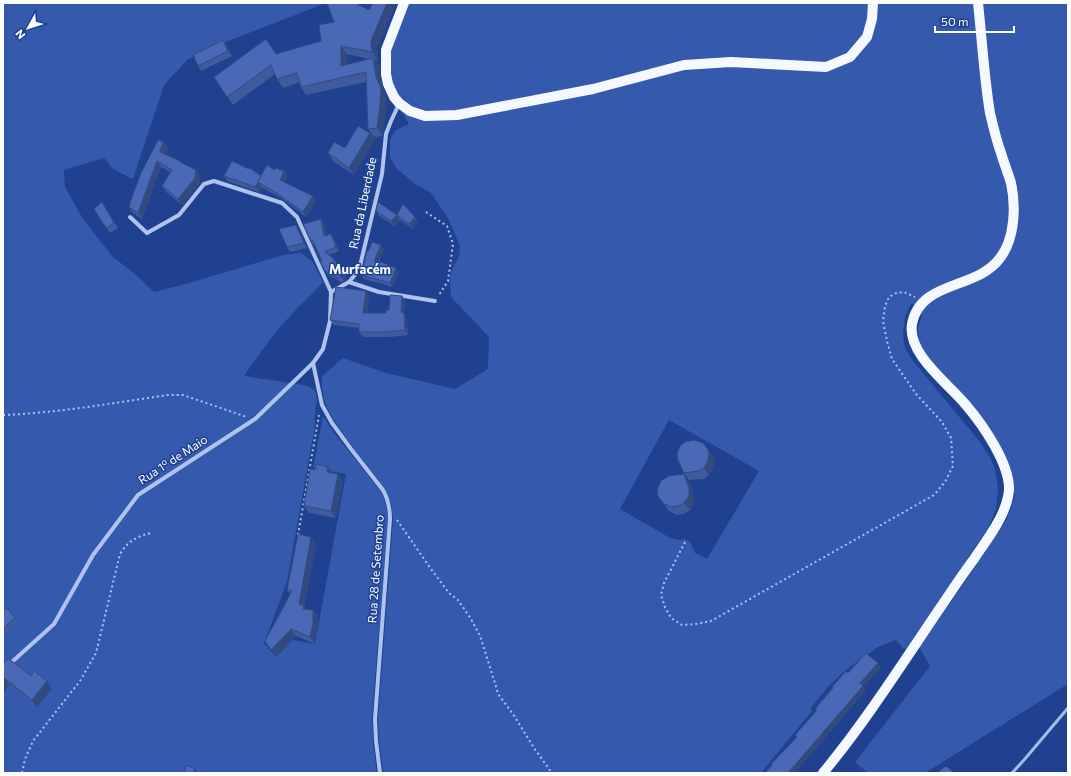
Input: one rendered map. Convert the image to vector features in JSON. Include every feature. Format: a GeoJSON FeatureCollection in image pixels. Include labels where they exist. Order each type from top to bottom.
{"type":"FeatureCollection","features":[{"type":"Feature","properties":{"kind":"main road"},"geometry":{"type":"LineString","coordinates":[[404,3],[386,50],[386,74],[388,84],[399,104],[410,111],[425,116],[457,115],[593,90],[684,64],[732,62],[826,67],[850,57],[867,37],[872,19],[873,3]]}},
{"type":"Feature","properties":{"kind":"main road"},"geometry":{"type":"LineString","coordinates":[[823,773],[859,727],[984,543],[1004,509],[1007,500],[1009,490],[1005,469],[992,442],[982,425],[968,407],[922,357],[914,342],[912,333],[912,325],[918,309],[927,298],[944,289],[983,274],[1000,259],[1010,238],[1013,222],[1011,183],[994,132],[989,106],[978,3]]}},
{"type":"Feature","properties":{"kind":"street","name":"Rua da Liberdade"},"geometry":{"type":"LineString","coordinates":[[349,282],[359,270],[382,174],[386,134],[399,104]]}},
{"type":"Feature","properties":{"kind":"street"},"geometry":{"type":"LineString","coordinates":[[130,217],[147,233],[179,215],[204,184],[214,181],[282,203],[297,217],[331,292],[349,282],[379,292],[435,301]]}},
{"type":"Feature","properties":{"kind":"street","name":"Rua 1º de Maio"},"geometry":{"type":"LineString","coordinates":[[3,670],[54,624],[93,555],[138,495],[255,419],[313,363],[323,349],[330,321],[331,292]]}},
{"type":"Feature","properties":{"kind":"street","name":"Rua 28 de Setembro"},"geometry":{"type":"LineString","coordinates":[[313,363],[322,405],[332,423],[347,444],[379,484],[386,496],[390,511],[375,719],[380,773]]}},
{"type":"Feature","properties":{"kind":"path"},"geometry":{"type":"LineString","coordinates":[[426,212],[447,226],[454,244],[448,281],[435,301]]}},
{"type":"Feature","properties":{"kind":"path"},"geometry":{"type":"LineString","coordinates":[[685,542],[664,583],[661,595],[671,618],[682,625],[711,621],[934,495],[945,482],[953,466],[951,438],[942,422],[916,394],[892,359],[883,321],[885,306],[889,297],[896,293],[904,292],[915,297],[922,303]]}},
{"type":"Feature","properties":{"kind":"path"},"geometry":{"type":"LineString","coordinates":[[3,415],[61,411],[183,395],[255,419]]}},
{"type":"Feature","properties":{"kind":"path"},"geometry":{"type":"LineString","coordinates":[[298,536],[322,405]]}},
{"type":"Feature","properties":{"kind":"path"},"geometry":{"type":"LineString","coordinates":[[390,511],[431,569],[449,593],[458,600],[471,619],[480,636],[498,694],[552,773]]}},
{"type":"Feature","properties":{"kind":"path"},"geometry":{"type":"LineString","coordinates":[[22,773],[25,759],[33,741],[80,681],[96,653],[120,554],[134,539],[145,534],[151,534]]}},
{"type":"Feature","properties":{"kind":"shaded area"},"geometry":{"type":"Polygon","coordinates":[[[3,3],[326,3],[228,41],[188,59],[164,85],[133,179],[113,169],[104,158],[64,170],[65,187],[83,219],[113,257],[134,273],[154,292],[283,255],[301,253],[312,261],[323,282],[279,329],[244,376],[304,385],[310,387],[317,396],[315,426],[287,582],[264,643],[276,657],[293,640],[315,644],[346,474],[313,468],[323,416],[334,433],[381,491],[386,504],[388,519],[372,718],[377,773],[3,773],[3,3]]]}},
{"type":"Feature","properties":{"kind":"shaded area"},"geometry":{"type":"Polygon","coordinates":[[[399,3],[1068,3],[1068,684],[925,773],[868,773],[855,762],[930,666],[919,647],[1007,519],[1015,496],[1011,472],[999,445],[928,358],[919,342],[918,327],[922,315],[912,303],[907,312],[904,324],[903,337],[906,349],[913,361],[980,442],[991,459],[995,469],[998,489],[996,509],[988,528],[906,649],[896,640],[878,647],[847,669],[827,688],[810,709],[812,711],[761,773],[383,773],[378,719],[393,519],[391,503],[385,489],[353,448],[335,422],[325,404],[322,388],[322,376],[343,358],[386,373],[455,389],[488,369],[489,337],[451,297],[451,272],[459,256],[460,246],[449,220],[431,193],[415,184],[396,168],[390,157],[390,139],[396,130],[409,124],[386,91],[382,74],[381,51],[399,3]],[[669,420],[620,509],[670,538],[679,540],[684,539],[690,542],[695,553],[707,559],[759,471],[669,420]]]}},
{"type":"Feature","properties":{"kind":"building"},"geometry":{"type":"Polygon","coordinates":[[[327,3],[355,3],[369,10],[373,3],[387,3],[371,41],[372,52],[341,46],[341,66],[373,58],[376,77],[381,88],[377,128],[368,129],[366,72],[301,87],[297,73],[277,79],[271,65],[227,97],[214,77],[266,39],[276,54],[321,41],[319,25],[334,22],[327,3]]]}},
{"type":"Feature","properties":{"kind":"building"},"geometry":{"type":"Polygon","coordinates":[[[223,40],[228,51],[198,66],[193,55],[223,40]]]}},
{"type":"Feature","properties":{"kind":"building"},"geometry":{"type":"Polygon","coordinates":[[[358,126],[370,133],[349,168],[328,153],[334,142],[345,148],[358,126]]]}},
{"type":"Feature","properties":{"kind":"building"},"geometry":{"type":"Polygon","coordinates":[[[158,140],[163,142],[160,152],[196,170],[195,178],[178,199],[162,186],[172,170],[157,161],[138,213],[129,207],[141,173],[158,140]]]}},
{"type":"Feature","properties":{"kind":"building"},"geometry":{"type":"Polygon","coordinates":[[[232,161],[249,169],[250,168],[261,176],[267,165],[274,170],[276,168],[284,171],[280,180],[313,196],[303,212],[258,182],[255,187],[224,176],[232,161]]]}},
{"type":"Feature","properties":{"kind":"building"},"geometry":{"type":"Polygon","coordinates":[[[102,202],[114,223],[106,228],[94,209],[102,202]]]}},
{"type":"Feature","properties":{"kind":"building"},"geometry":{"type":"Polygon","coordinates":[[[378,202],[397,215],[391,221],[376,211],[378,202]]]}},
{"type":"Feature","properties":{"kind":"building"},"geometry":{"type":"Polygon","coordinates":[[[403,204],[415,217],[409,224],[397,215],[403,204]]]}},
{"type":"Feature","properties":{"kind":"building"},"geometry":{"type":"Polygon","coordinates":[[[321,219],[324,236],[331,234],[336,247],[325,252],[344,270],[338,278],[325,271],[320,262],[322,261],[313,241],[311,241],[303,224],[321,219]]]}},
{"type":"Feature","properties":{"kind":"building"},"geometry":{"type":"Polygon","coordinates":[[[296,225],[304,243],[287,247],[279,229],[296,225]]]}},
{"type":"Feature","properties":{"kind":"building"},"geometry":{"type":"Polygon","coordinates":[[[372,242],[381,245],[374,261],[396,268],[390,283],[361,275],[367,251],[368,252],[372,242]]]}},
{"type":"Feature","properties":{"kind":"building"},"geometry":{"type":"Polygon","coordinates":[[[336,287],[366,291],[363,313],[386,313],[386,310],[389,310],[390,295],[402,296],[401,312],[404,313],[405,330],[359,332],[359,324],[330,320],[336,287]]]}},
{"type":"Feature","properties":{"kind":"building"},"geometry":{"type":"Polygon","coordinates":[[[694,440],[703,443],[707,448],[709,453],[708,461],[704,468],[698,471],[684,473],[678,460],[678,450],[685,442],[694,440]]]}},
{"type":"Feature","properties":{"kind":"building"},"geometry":{"type":"Polygon","coordinates":[[[316,464],[328,467],[327,472],[338,474],[331,511],[304,506],[310,469],[315,470],[316,464]]]}},
{"type":"Feature","properties":{"kind":"building"},"geometry":{"type":"Polygon","coordinates":[[[684,474],[689,488],[689,496],[684,503],[679,506],[672,507],[664,504],[658,496],[657,490],[661,481],[669,476],[684,474]]]}},
{"type":"Feature","properties":{"kind":"building"},"geometry":{"type":"Polygon","coordinates":[[[298,534],[311,537],[299,604],[304,606],[303,609],[313,610],[313,624],[310,637],[291,629],[271,650],[265,641],[292,591],[287,590],[298,534]]]}},
{"type":"Feature","properties":{"kind":"building"},"geometry":{"type":"Polygon","coordinates":[[[7,608],[15,618],[3,629],[3,612],[7,608]]]}},
{"type":"Feature","properties":{"kind":"building"},"geometry":{"type":"Polygon","coordinates":[[[866,653],[878,663],[860,683],[863,686],[788,773],[765,773],[772,765],[771,764],[797,737],[795,735],[817,710],[815,709],[833,688],[832,687],[846,671],[848,673],[866,653]]]}},
{"type":"Feature","properties":{"kind":"building"},"geometry":{"type":"Polygon","coordinates":[[[8,658],[31,676],[34,671],[47,681],[32,700],[4,678],[3,679],[3,664],[8,658]]]}},
{"type":"Feature","properties":{"kind":"building"},"geometry":{"type":"Polygon","coordinates":[[[187,765],[195,769],[193,773],[184,773],[187,765]]]}},
{"type":"Feature","properties":{"kind":"building"},"geometry":{"type":"Polygon","coordinates":[[[946,766],[954,773],[941,773],[939,771],[946,766]]]}},
{"type":"Feature","properties":{"kind":"waterway"},"geometry":{"type":"LineString","coordinates":[[1012,773],[1068,708]]}},
{"type":"Feature","properties":{"kind":"district","name":"Murfacém"},"geometry":{"type":"Point","coordinates":[360,269]}}]}
